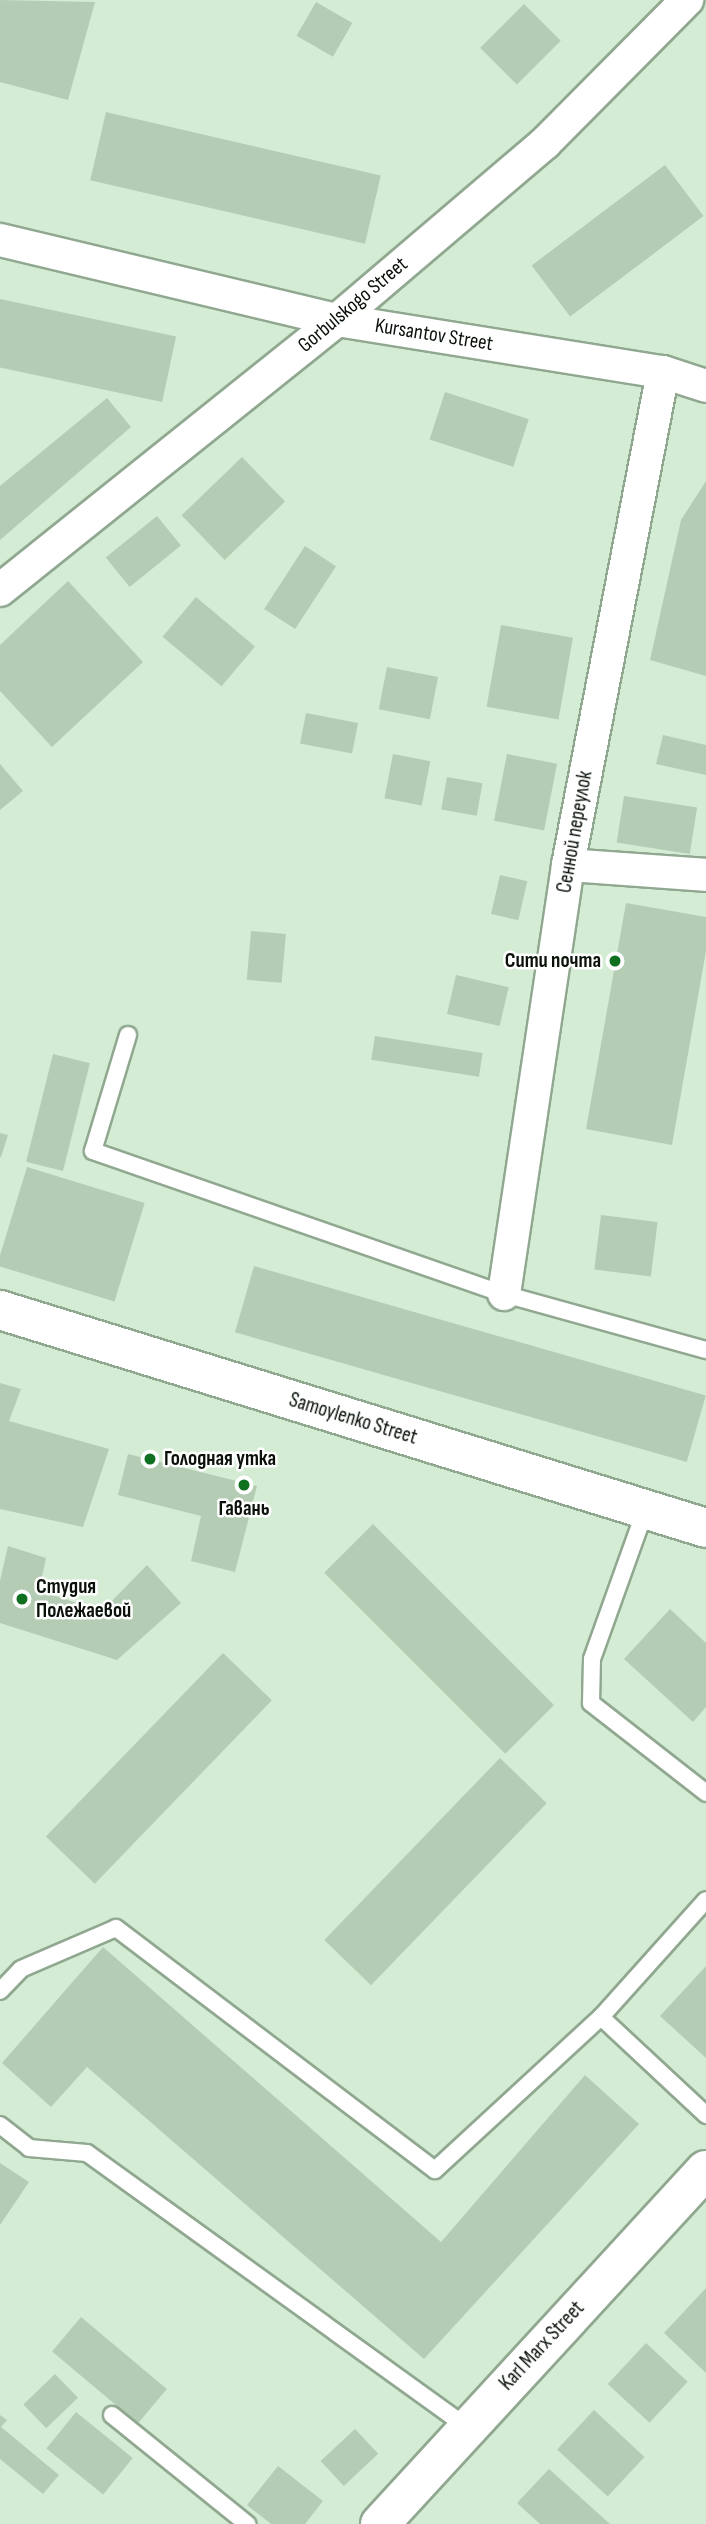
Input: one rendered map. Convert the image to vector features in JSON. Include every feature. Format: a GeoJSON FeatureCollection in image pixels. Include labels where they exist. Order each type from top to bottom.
{"type":"FeatureCollection","features":[{"type":"Feature","properties":{"kind":"main road","name":"Samoylenko Street"},"geometry":{"type":"LineString","coordinates":[[0,1310],[706,1528]]}},
{"type":"Feature","properties":{"kind":"main road","name":"Karl Marx Street"},"geometry":{"type":"LineString","coordinates":[[380,2524],[706,2170]]}},
{"type":"Feature","properties":{"kind":"street","name":"Gorbulskogo Street"},"geometry":{"type":"LineString","coordinates":[[0,590],[337,320],[545,143],[687,0]]}},
{"type":"Feature","properties":{"kind":"street","name":"Kursantov Street"},"geometry":{"type":"LineString","coordinates":[[0,240],[337,320],[663,372],[706,386]]}},
{"type":"Feature","properties":{"kind":"street","name":"Сенной переулок"},"geometry":{"type":"LineString","coordinates":[[504,1294],[569,865],[663,372]]}},
{"type":"Feature","properties":{"kind":"street"},"geometry":{"type":"LineString","coordinates":[[569,865],[706,875]]}},
{"type":"Feature","properties":{"kind":"lane"},"geometry":{"type":"LineString","coordinates":[[128,1035],[93,1152],[504,1294],[706,1350]]}},
{"type":"Feature","properties":{"kind":"lane"},"geometry":{"type":"LineString","coordinates":[[645,1511],[592,1659],[591,1703],[706,1793]]}},
{"type":"Feature","properties":{"kind":"lane"},"geometry":{"type":"LineString","coordinates":[[0,1991],[21,1969],[116,1928],[435,2170],[601,2017],[706,1900]]}},
{"type":"Feature","properties":{"kind":"lane"},"geometry":{"type":"LineString","coordinates":[[601,2017],[706,2115]]}},
{"type":"Feature","properties":{"kind":"lane"},"geometry":{"type":"LineString","coordinates":[[0,2124],[29,2148],[86,2153],[467,2427]]}},
{"type":"Feature","properties":{"kind":"lane"},"geometry":{"type":"LineString","coordinates":[[113,2415],[247,2524]]}},
{"type":"Feature","properties":{"kind":"building"},"geometry":{"type":"Polygon","coordinates":[[[0,0],[95,2],[68,100],[0,82],[0,0]]]}},
{"type":"Feature","properties":{"kind":"building"},"geometry":{"type":"Polygon","coordinates":[[[316,2],[352,23],[333,57],[296,36],[316,2]]]}},
{"type":"Feature","properties":{"kind":"building"},"geometry":{"type":"Polygon","coordinates":[[[524,4],[561,41],[517,85],[480,48],[524,4]]]}},
{"type":"Feature","properties":{"kind":"building"},"geometry":{"type":"Polygon","coordinates":[[[106,112],[381,175],[365,244],[90,180],[106,112]]]}},
{"type":"Feature","properties":{"kind":"building"},"geometry":{"type":"Polygon","coordinates":[[[665,165],[704,216],[570,317],[532,266],[665,165]]]}},
{"type":"Feature","properties":{"kind":"building"},"geometry":{"type":"Polygon","coordinates":[[[0,299],[176,336],[162,402],[0,367],[0,299]]]}},
{"type":"Feature","properties":{"kind":"building"},"geometry":{"type":"Polygon","coordinates":[[[445,392],[529,419],[513,467],[430,440],[445,392]]]}},
{"type":"Feature","properties":{"kind":"building"},"geometry":{"type":"Polygon","coordinates":[[[107,398],[131,427],[0,540],[0,486],[107,398]]]}},
{"type":"Feature","properties":{"kind":"building"},"geometry":{"type":"Polygon","coordinates":[[[242,457],[285,502],[225,560],[182,515],[242,457]]]}},
{"type":"Feature","properties":{"kind":"building"},"geometry":{"type":"Polygon","coordinates":[[[706,481],[706,676],[650,660],[681,520],[706,481]]]}},
{"type":"Feature","properties":{"kind":"building"},"geometry":{"type":"Polygon","coordinates":[[[157,516],[181,546],[130,587],[106,558],[157,516]]]}},
{"type":"Feature","properties":{"kind":"building"},"geometry":{"type":"Polygon","coordinates":[[[305,546],[336,566],[295,629],[264,609],[305,546]]]}},
{"type":"Feature","properties":{"kind":"building"},"geometry":{"type":"Polygon","coordinates":[[[68,581],[143,662],[52,747],[0,691],[0,645],[68,581]]]}},
{"type":"Feature","properties":{"kind":"building"},"geometry":{"type":"Polygon","coordinates":[[[196,597],[255,646],[222,686],[163,637],[196,597]]]}},
{"type":"Feature","properties":{"kind":"building"},"geometry":{"type":"Polygon","coordinates":[[[501,625],[573,638],[558,719],[487,707],[501,625]]]}},
{"type":"Feature","properties":{"kind":"building"},"geometry":{"type":"Polygon","coordinates":[[[387,667],[438,677],[430,719],[379,709],[387,667]]]}},
{"type":"Feature","properties":{"kind":"building"},"geometry":{"type":"Polygon","coordinates":[[[306,713],[358,723],[352,754],[300,743],[306,713]]]}},
{"type":"Feature","properties":{"kind":"building"},"geometry":{"type":"Polygon","coordinates":[[[663,735],[706,745],[706,775],[656,764],[663,735]]]}},
{"type":"Feature","properties":{"kind":"building"},"geometry":{"type":"Polygon","coordinates":[[[393,754],[430,761],[422,805],[384,798],[393,754]]]}},
{"type":"Feature","properties":{"kind":"building"},"geometry":{"type":"Polygon","coordinates":[[[507,754],[557,764],[544,830],[494,821],[507,754]]]}},
{"type":"Feature","properties":{"kind":"building"},"geometry":{"type":"Polygon","coordinates":[[[0,764],[23,791],[0,810],[0,764]]]}},
{"type":"Feature","properties":{"kind":"building"},"geometry":{"type":"Polygon","coordinates":[[[447,777],[482,783],[477,816],[441,809],[447,777]]]}},
{"type":"Feature","properties":{"kind":"building"},"geometry":{"type":"Polygon","coordinates":[[[624,796],[697,808],[690,854],[617,842],[624,796]]]}},
{"type":"Feature","properties":{"kind":"building"},"geometry":{"type":"Polygon","coordinates":[[[500,875],[527,881],[518,920],[491,914],[500,875]]]}},
{"type":"Feature","properties":{"kind":"building"},"geometry":{"type":"Polygon","coordinates":[[[626,903],[706,917],[706,951],[672,1145],[586,1129],[626,903]]]}},
{"type":"Feature","properties":{"kind":"building"},"geometry":{"type":"Polygon","coordinates":[[[251,931],[286,934],[282,983],[247,980],[251,931]]]}},
{"type":"Feature","properties":{"kind":"building"},"geometry":{"type":"Polygon","coordinates":[[[456,975],[509,987],[500,1026],[447,1014],[456,975]]]}},
{"type":"Feature","properties":{"kind":"building"},"geometry":{"type":"Polygon","coordinates":[[[375,1036],[483,1053],[479,1077],[371,1060],[375,1036]]]}},
{"type":"Feature","properties":{"kind":"building"},"geometry":{"type":"Polygon","coordinates":[[[53,1054],[90,1063],[63,1171],[26,1162],[53,1054]]]}},
{"type":"Feature","properties":{"kind":"building"},"geometry":{"type":"Polygon","coordinates":[[[0,1133],[8,1135],[1,1157],[0,1157],[0,1133]]]}},
{"type":"Feature","properties":{"kind":"building"},"geometry":{"type":"Polygon","coordinates":[[[27,1167],[145,1203],[115,1301],[0,1266],[0,1255],[27,1167]]]}},
{"type":"Feature","properties":{"kind":"building"},"geometry":{"type":"Polygon","coordinates":[[[601,1215],[658,1222],[651,1277],[594,1270],[601,1215]]]}},
{"type":"Feature","properties":{"kind":"building"},"geometry":{"type":"Polygon","coordinates":[[[254,1266],[706,1396],[687,1462],[235,1332],[254,1266]]]}},
{"type":"Feature","properties":{"kind":"building"},"geometry":{"type":"Polygon","coordinates":[[[0,1383],[21,1389],[9,1421],[109,1449],[83,1527],[0,1509],[0,1383]]]}},
{"type":"Feature","properties":{"kind":"building"},"geometry":{"type":"Polygon","coordinates":[[[128,1454],[257,1486],[235,1572],[191,1561],[201,1516],[118,1495],[128,1454]]]}},
{"type":"Feature","properties":{"kind":"building"},"geometry":{"type":"Polygon","coordinates":[[[373,1524],[554,1705],[505,1754],[324,1573],[373,1524]]]}},
{"type":"Feature","properties":{"kind":"building"},"geometry":{"type":"Polygon","coordinates":[[[8,1546],[46,1558],[39,1591],[102,1611],[147,1565],[181,1603],[117,1660],[0,1623],[0,1581],[8,1546]]]}},
{"type":"Feature","properties":{"kind":"building"},"geometry":{"type":"Polygon","coordinates":[[[670,1609],[706,1643],[706,1707],[693,1722],[624,1659],[670,1609]]]}},
{"type":"Feature","properties":{"kind":"building"},"geometry":{"type":"Polygon","coordinates":[[[223,1653],[272,1700],[95,1884],[46,1836],[223,1653]]]}},
{"type":"Feature","properties":{"kind":"building"},"geometry":{"type":"Polygon","coordinates":[[[500,1758],[547,1803],[371,1985],[324,1940],[500,1758]]]}},
{"type":"Feature","properties":{"kind":"building"},"geometry":{"type":"Polygon","coordinates":[[[103,1947],[441,2242],[585,2075],[639,2124],[424,2359],[87,2067],[51,2107],[2,2063],[103,1947]]]}},
{"type":"Feature","properties":{"kind":"building"},"geometry":{"type":"Polygon","coordinates":[[[706,1966],[706,2058],[660,2016],[706,1966]]]}},
{"type":"Feature","properties":{"kind":"building"},"geometry":{"type":"Polygon","coordinates":[[[0,2163],[29,2182],[0,2225],[0,2163]]]}},
{"type":"Feature","properties":{"kind":"building"},"geometry":{"type":"Polygon","coordinates":[[[706,2288],[706,2373],[664,2333],[706,2288]]]}},
{"type":"Feature","properties":{"kind":"building"},"geometry":{"type":"Polygon","coordinates":[[[81,2317],[167,2389],[138,2423],[52,2351],[81,2317]]]}},
{"type":"Feature","properties":{"kind":"building"},"geometry":{"type":"Polygon","coordinates":[[[646,2343],[688,2382],[649,2423],[608,2384],[646,2343]]]}},
{"type":"Feature","properties":{"kind":"building"},"geometry":{"type":"Polygon","coordinates":[[[55,2374],[78,2398],[46,2428],[23,2405],[55,2374]]]}},
{"type":"Feature","properties":{"kind":"building"},"geometry":{"type":"Polygon","coordinates":[[[594,2410],[644,2457],[608,2497],[557,2449],[594,2410]]]}},
{"type":"Feature","properties":{"kind":"building"},"geometry":{"type":"Polygon","coordinates":[[[76,2412],[133,2458],[103,2494],[46,2449],[76,2412]]]}},
{"type":"Feature","properties":{"kind":"building"},"geometry":{"type":"Polygon","coordinates":[[[0,2415],[7,2420],[1,2427],[59,2475],[43,2494],[0,2459],[0,2415]]]}},
{"type":"Feature","properties":{"kind":"building"},"geometry":{"type":"Polygon","coordinates":[[[355,2429],[378,2454],[344,2486],[321,2461],[355,2429]]]}},
{"type":"Feature","properties":{"kind":"building"},"geometry":{"type":"Polygon","coordinates":[[[278,2466],[323,2501],[305,2524],[271,2524],[247,2505],[278,2466]]]}},
{"type":"Feature","properties":{"kind":"building"},"geometry":{"type":"Polygon","coordinates":[[[549,2469],[610,2524],[540,2524],[517,2503],[549,2469]]]}},
{"type":"Feature","properties":{"kind":"place","name":"Сити почта"},"geometry":{"type":"Point","coordinates":[615,961]}},
{"type":"Feature","properties":{"kind":"place","name":"Голодная утка"},"geometry":{"type":"Point","coordinates":[150,1459]}},
{"type":"Feature","properties":{"kind":"place","name":"Гавань"},"geometry":{"type":"Point","coordinates":[244,1485]}},
{"type":"Feature","properties":{"kind":"place","name":"Студия Полежаевой"},"geometry":{"type":"Point","coordinates":[22,1599]}}]}
